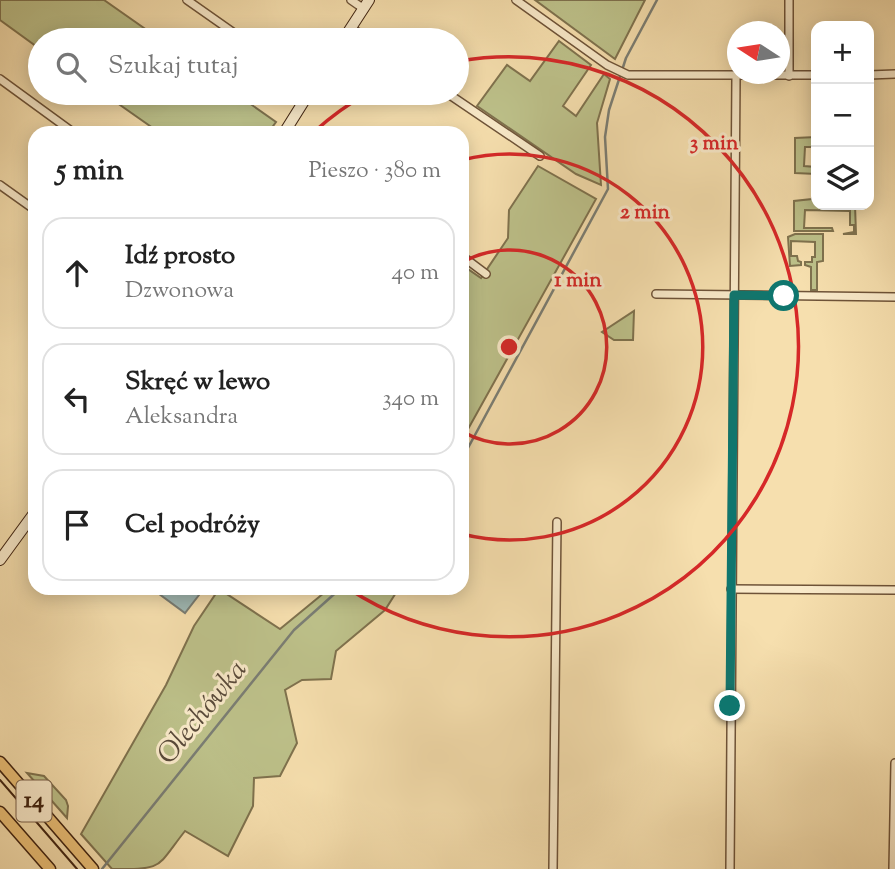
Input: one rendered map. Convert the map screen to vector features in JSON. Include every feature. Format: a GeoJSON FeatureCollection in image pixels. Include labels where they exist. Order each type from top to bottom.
{"type":"FeatureCollection","features":[{"type":"Feature","properties":{"kind":"main road","name":"14"},"geometry":{"type":"LineString","coordinates":[[0,762],[93,869]]}},
{"type":"Feature","properties":{"kind":"main road","name":"14"},"geometry":{"type":"LineString","coordinates":[[0,812],[50,869]]}},
{"type":"Feature","properties":{"kind":"street"},"geometry":{"type":"LineString","coordinates":[[187,0],[227,28]]}},
{"type":"Feature","properties":{"kind":"street"},"geometry":{"type":"LineString","coordinates":[[351,0],[367,4],[351,27]]}},
{"type":"Feature","properties":{"kind":"street"},"geometry":{"type":"LineString","coordinates":[[516,0],[614,70],[628,75],[727,76]]}},
{"type":"Feature","properties":{"kind":"street"},"geometry":{"type":"LineString","coordinates":[[789,0],[789,21]]}},
{"type":"Feature","properties":{"kind":"street"},"geometry":{"type":"LineString","coordinates":[[874,75],[895,74]]}},
{"type":"Feature","properties":{"kind":"street"},"geometry":{"type":"LineString","coordinates":[[790,76],[811,75]]}},
{"type":"Feature","properties":{"kind":"street"},"geometry":{"type":"LineString","coordinates":[[0,79],[28,99]]}},
{"type":"Feature","properties":{"kind":"street"},"geometry":{"type":"LineString","coordinates":[[730,869],[736,84]]}},
{"type":"Feature","properties":{"kind":"street"},"geometry":{"type":"LineString","coordinates":[[36,105],[64,126]]}},
{"type":"Feature","properties":{"kind":"street"},"geometry":{"type":"LineString","coordinates":[[290,126],[302,105]]}},
{"type":"Feature","properties":{"kind":"street"},"geometry":{"type":"LineString","coordinates":[[465,105],[540,156]]}},
{"type":"Feature","properties":{"kind":"street"},"geometry":{"type":"LineString","coordinates":[[0,185],[28,205]]}},
{"type":"Feature","properties":{"kind":"street"},"geometry":{"type":"LineString","coordinates":[[469,261],[486,274]]}},
{"type":"Feature","properties":{"kind":"street"},"geometry":{"type":"LineString","coordinates":[[656,294],[895,297]]}},
{"type":"Feature","properties":{"kind":"street"},"geometry":{"type":"LineString","coordinates":[[0,560],[28,522]]}},
{"type":"Feature","properties":{"kind":"street"},"geometry":{"type":"LineString","coordinates":[[553,869],[557,522]]}},
{"type":"Feature","properties":{"kind":"street"},"geometry":{"type":"LineString","coordinates":[[731,589],[895,590]]}},
{"type":"Feature","properties":{"kind":"street"},"geometry":{"type":"LineString","coordinates":[[894,869],[895,763]]}},
{"type":"Feature","properties":{"kind":"green space"},"geometry":{"type":"Polygon","coordinates":[[[0,0],[104,0],[144,28],[28,28],[28,40],[0,20],[0,0]]]}},
{"type":"Feature","properties":{"kind":"green space"},"geometry":{"type":"Polygon","coordinates":[[[535,0],[645,0],[615,59],[535,0]]]}},
{"type":"Feature","properties":{"kind":"green space"},"geometry":{"type":"Polygon","coordinates":[[[559,41],[591,65],[563,106],[576,116],[604,74],[610,79],[597,123],[601,185],[576,174],[477,106],[507,65],[530,81],[559,41]]]}},
{"type":"Feature","properties":{"kind":"green space"},"geometry":{"type":"Polygon","coordinates":[[[120,105],[252,105],[276,122],[273,126],[150,126],[120,105]]]}},
{"type":"Feature","properties":{"kind":"green space"},"geometry":{"type":"Polygon","coordinates":[[[811,137],[811,147],[805,147],[804,166],[811,167],[811,174],[795,173],[795,138],[811,137]]]}},
{"type":"Feature","properties":{"kind":"green space"},"geometry":{"type":"Polygon","coordinates":[[[538,166],[596,199],[469,427],[469,270],[481,278],[508,238],[509,210],[538,166]]]}},
{"type":"Feature","properties":{"kind":"green space"},"geometry":{"type":"Polygon","coordinates":[[[811,199],[811,210],[855,210],[856,234],[843,234],[854,232],[854,225],[850,225],[850,211],[805,210],[804,228],[832,228],[833,231],[794,231],[794,201],[811,199]]]}},
{"type":"Feature","properties":{"kind":"green space"},"geometry":{"type":"Polygon","coordinates":[[[795,234],[823,234],[823,261],[817,262],[817,290],[811,290],[811,267],[805,265],[805,262],[812,262],[812,257],[815,257],[815,242],[791,241],[791,256],[797,256],[801,265],[790,266],[788,237],[795,234]]]}},
{"type":"Feature","properties":{"kind":"green space"},"geometry":{"type":"Polygon","coordinates":[[[634,311],[633,340],[614,340],[602,332],[634,311]]]}},
{"type":"Feature","properties":{"kind":"green space"},"geometry":{"type":"Polygon","coordinates":[[[215,595],[228,595],[280,629],[321,595],[395,595],[385,610],[336,651],[331,679],[302,680],[285,690],[297,743],[280,776],[254,778],[253,806],[228,856],[185,831],[157,864],[142,868],[112,869],[81,834],[166,685],[194,626],[215,595]]]}},
{"type":"Feature","properties":{"kind":"green space"},"geometry":{"type":"Polygon","coordinates":[[[27,773],[44,776],[66,800],[67,818],[27,773]]]}},
{"type":"Feature","properties":{"kind":"water"},"geometry":{"type":"Polygon","coordinates":[[[161,595],[199,595],[185,613],[161,595]]]}},
{"type":"Feature","properties":{"kind":"waterway","name":"Olechówka"},"geometry":{"type":"LineString","coordinates":[[469,446],[608,189],[605,137],[609,110],[626,58],[657,0]]}},
{"type":"Feature","properties":{"kind":"waterway","name":"Olechówka"},"geometry":{"type":"LineString","coordinates":[[102,869],[294,630],[333,595]]}},
{"type":"Feature","properties":{"kind":"tram line"},"geometry":{"type":"LineString","coordinates":[[0,780],[77,869]]}},
{"type":"Feature","properties":{"kind":"route"},"geometry":{"type":"LineString","coordinates":[[730,706],[734,295],[784,296]]}}]}
